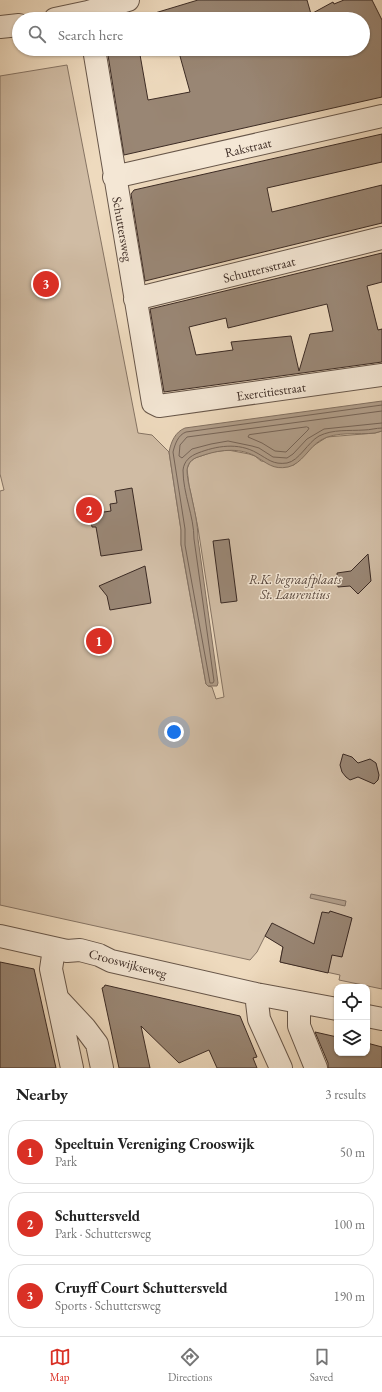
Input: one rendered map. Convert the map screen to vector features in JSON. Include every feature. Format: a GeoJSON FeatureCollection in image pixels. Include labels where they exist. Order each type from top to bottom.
{"type":"FeatureCollection","features":[{"type":"Feature","properties":{"kind":"street"},"geometry":{"type":"LineString","coordinates":[[98,12],[128,0]]}},
{"type":"Feature","properties":{"kind":"street"},"geometry":{"type":"LineString","coordinates":[[0,28],[12,26]]}},
{"type":"Feature","properties":{"kind":"street","name":"Schuttersweg"},"geometry":{"type":"LineString","coordinates":[[95,56],[114,177],[153,403],[159,406]]}},
{"type":"Feature","properties":{"kind":"street","name":"Rakstraat"},"geometry":{"type":"LineString","coordinates":[[114,177],[382,116]]}},
{"type":"Feature","properties":{"kind":"street","name":"Schuttersstraat"},"geometry":{"type":"LineString","coordinates":[[135,299],[382,238]]}},
{"type":"Feature","properties":{"kind":"street","name":"Exercitiestraat"},"geometry":{"type":"LineString","coordinates":[[159,406],[382,375]]}},
{"type":"Feature","properties":{"kind":"street","name":"Crooswijkseweg"},"geometry":{"type":"LineString","coordinates":[[0,936],[54,949],[67,951],[80,950],[99,955],[111,961],[256,994],[334,1008]]}},
{"type":"Feature","properties":{"kind":"street"},"geometry":{"type":"LineString","coordinates":[[54,949],[51,969],[72,1068]]}},
{"type":"Feature","properties":{"kind":"street"},"geometry":{"type":"LineString","coordinates":[[256,994],[259,1019],[281,1068]]}},
{"type":"Feature","properties":{"kind":"street"},"geometry":{"type":"LineString","coordinates":[[56,997],[85,1028],[97,1044],[102,1068]]}},
{"type":"Feature","properties":{"kind":"street"},"geometry":{"type":"LineString","coordinates":[[299,1002],[299,1026],[316,1068]]}},
{"type":"Feature","properties":{"kind":"street"},"geometry":{"type":"LineString","coordinates":[[370,1016],[382,1018]]}},
{"type":"Feature","properties":{"kind":"green space","name":"R.K. begraafplaats St. Laurentius"},"geometry":{"type":"Polygon","coordinates":[[[67,65],[138,433],[152,435],[169,452],[181,530],[181,545],[206,684],[212,687],[216,699],[224,697],[198,528],[189,485],[187,469],[190,462],[195,458],[213,452],[228,450],[255,456],[261,461],[294,465],[313,446],[327,437],[375,433],[382,431],[382,989],[370,986],[370,984],[358,984],[339,980],[340,975],[280,962],[283,946],[265,936],[257,952],[250,960],[0,905],[0,491],[4,490],[0,474],[0,76],[67,65]]]}},
{"type":"Feature","properties":{"kind":"water"},"geometry":{"type":"Polygon","coordinates":[[[382,401],[382,431],[375,433],[340,434],[327,437],[317,443],[301,459],[288,467],[274,467],[255,456],[235,450],[208,454],[198,457],[190,462],[187,470],[188,479],[197,522],[198,539],[218,683],[217,686],[208,686],[206,684],[181,544],[181,530],[169,452],[174,438],[185,428],[382,401]]]}},
{"type":"Feature","properties":{"kind":"water"},"geometry":{"type":"Polygon","coordinates":[[[311,894],[346,901],[345,906],[310,898],[311,894]]]}},
{"type":"Feature","properties":{"kind":"building"},"geometry":{"type":"Polygon","coordinates":[[[198,0],[307,0],[310,12],[158,12],[198,0]]]}},
{"type":"Feature","properties":{"kind":"building"},"geometry":{"type":"Polygon","coordinates":[[[344,0],[372,0],[382,20],[382,97],[124,155],[108,56],[140,56],[148,100],[190,92],[180,56],[370,56],[370,12],[315,12],[333,2],[334,4],[344,0]]]}},
{"type":"Feature","properties":{"kind":"building"},"geometry":{"type":"Polygon","coordinates":[[[382,134],[382,162],[267,188],[272,212],[382,185],[382,223],[145,281],[131,194],[134,190],[382,134]]]}},
{"type":"Feature","properties":{"kind":"building"},"geometry":{"type":"Polygon","coordinates":[[[382,253],[382,282],[367,286],[378,330],[382,329],[382,362],[164,392],[150,309],[382,253]],[[327,304],[228,328],[226,318],[189,327],[196,355],[233,350],[231,342],[291,336],[299,371],[310,334],[333,331],[327,304]]]}},
{"type":"Feature","properties":{"kind":"building"},"geometry":{"type":"Polygon","coordinates":[[[132,488],[142,550],[101,556],[96,527],[92,527],[90,514],[111,511],[110,504],[117,503],[115,491],[132,488]]]}},
{"type":"Feature","properties":{"kind":"building"},"geometry":{"type":"Polygon","coordinates":[[[229,539],[237,601],[221,603],[213,541],[229,539]]]}},
{"type":"Feature","properties":{"kind":"building"},"geometry":{"type":"Polygon","coordinates":[[[368,554],[371,581],[358,594],[350,586],[338,587],[337,573],[351,571],[368,554]]]}},
{"type":"Feature","properties":{"kind":"building"},"geometry":{"type":"Polygon","coordinates":[[[145,566],[151,603],[110,610],[107,596],[99,586],[145,566]]]}},
{"type":"Feature","properties":{"kind":"building"},"geometry":{"type":"Polygon","coordinates":[[[343,754],[352,757],[358,763],[370,759],[376,763],[379,775],[378,780],[374,784],[358,777],[350,780],[342,772],[340,765],[343,754]]]}},
{"type":"Feature","properties":{"kind":"building"},"geometry":{"type":"Polygon","coordinates":[[[330,911],[352,918],[342,957],[332,955],[328,973],[280,962],[283,947],[265,936],[272,923],[314,944],[322,912],[329,913],[330,911]]]}},
{"type":"Feature","properties":{"kind":"building"},"geometry":{"type":"Polygon","coordinates":[[[0,962],[34,969],[56,1068],[0,1068],[0,962]]]}},
{"type":"Feature","properties":{"kind":"building"},"geometry":{"type":"Polygon","coordinates":[[[105,985],[240,1016],[257,1057],[253,1058],[257,1068],[217,1068],[209,1050],[179,1063],[141,1026],[150,1068],[119,1068],[102,988],[105,985]]]}},
{"type":"Feature","properties":{"kind":"building"},"geometry":{"type":"Polygon","coordinates":[[[315,1032],[334,1036],[334,1056],[370,1056],[370,1044],[382,1047],[382,1068],[328,1068],[328,1063],[315,1032]]]}},
{"type":"Feature","properties":{"kind":"place","name":"Cruyff Court Schuttersveld"},"geometry":{"type":"Point","coordinates":[46,284]}},
{"type":"Feature","properties":{"kind":"place","name":"Schuttersveld"},"geometry":{"type":"Point","coordinates":[89,510]}},
{"type":"Feature","properties":{"kind":"place","name":"Speeltuin Vereniging Crooswijk"},"geometry":{"type":"Point","coordinates":[99,641]}}]}
